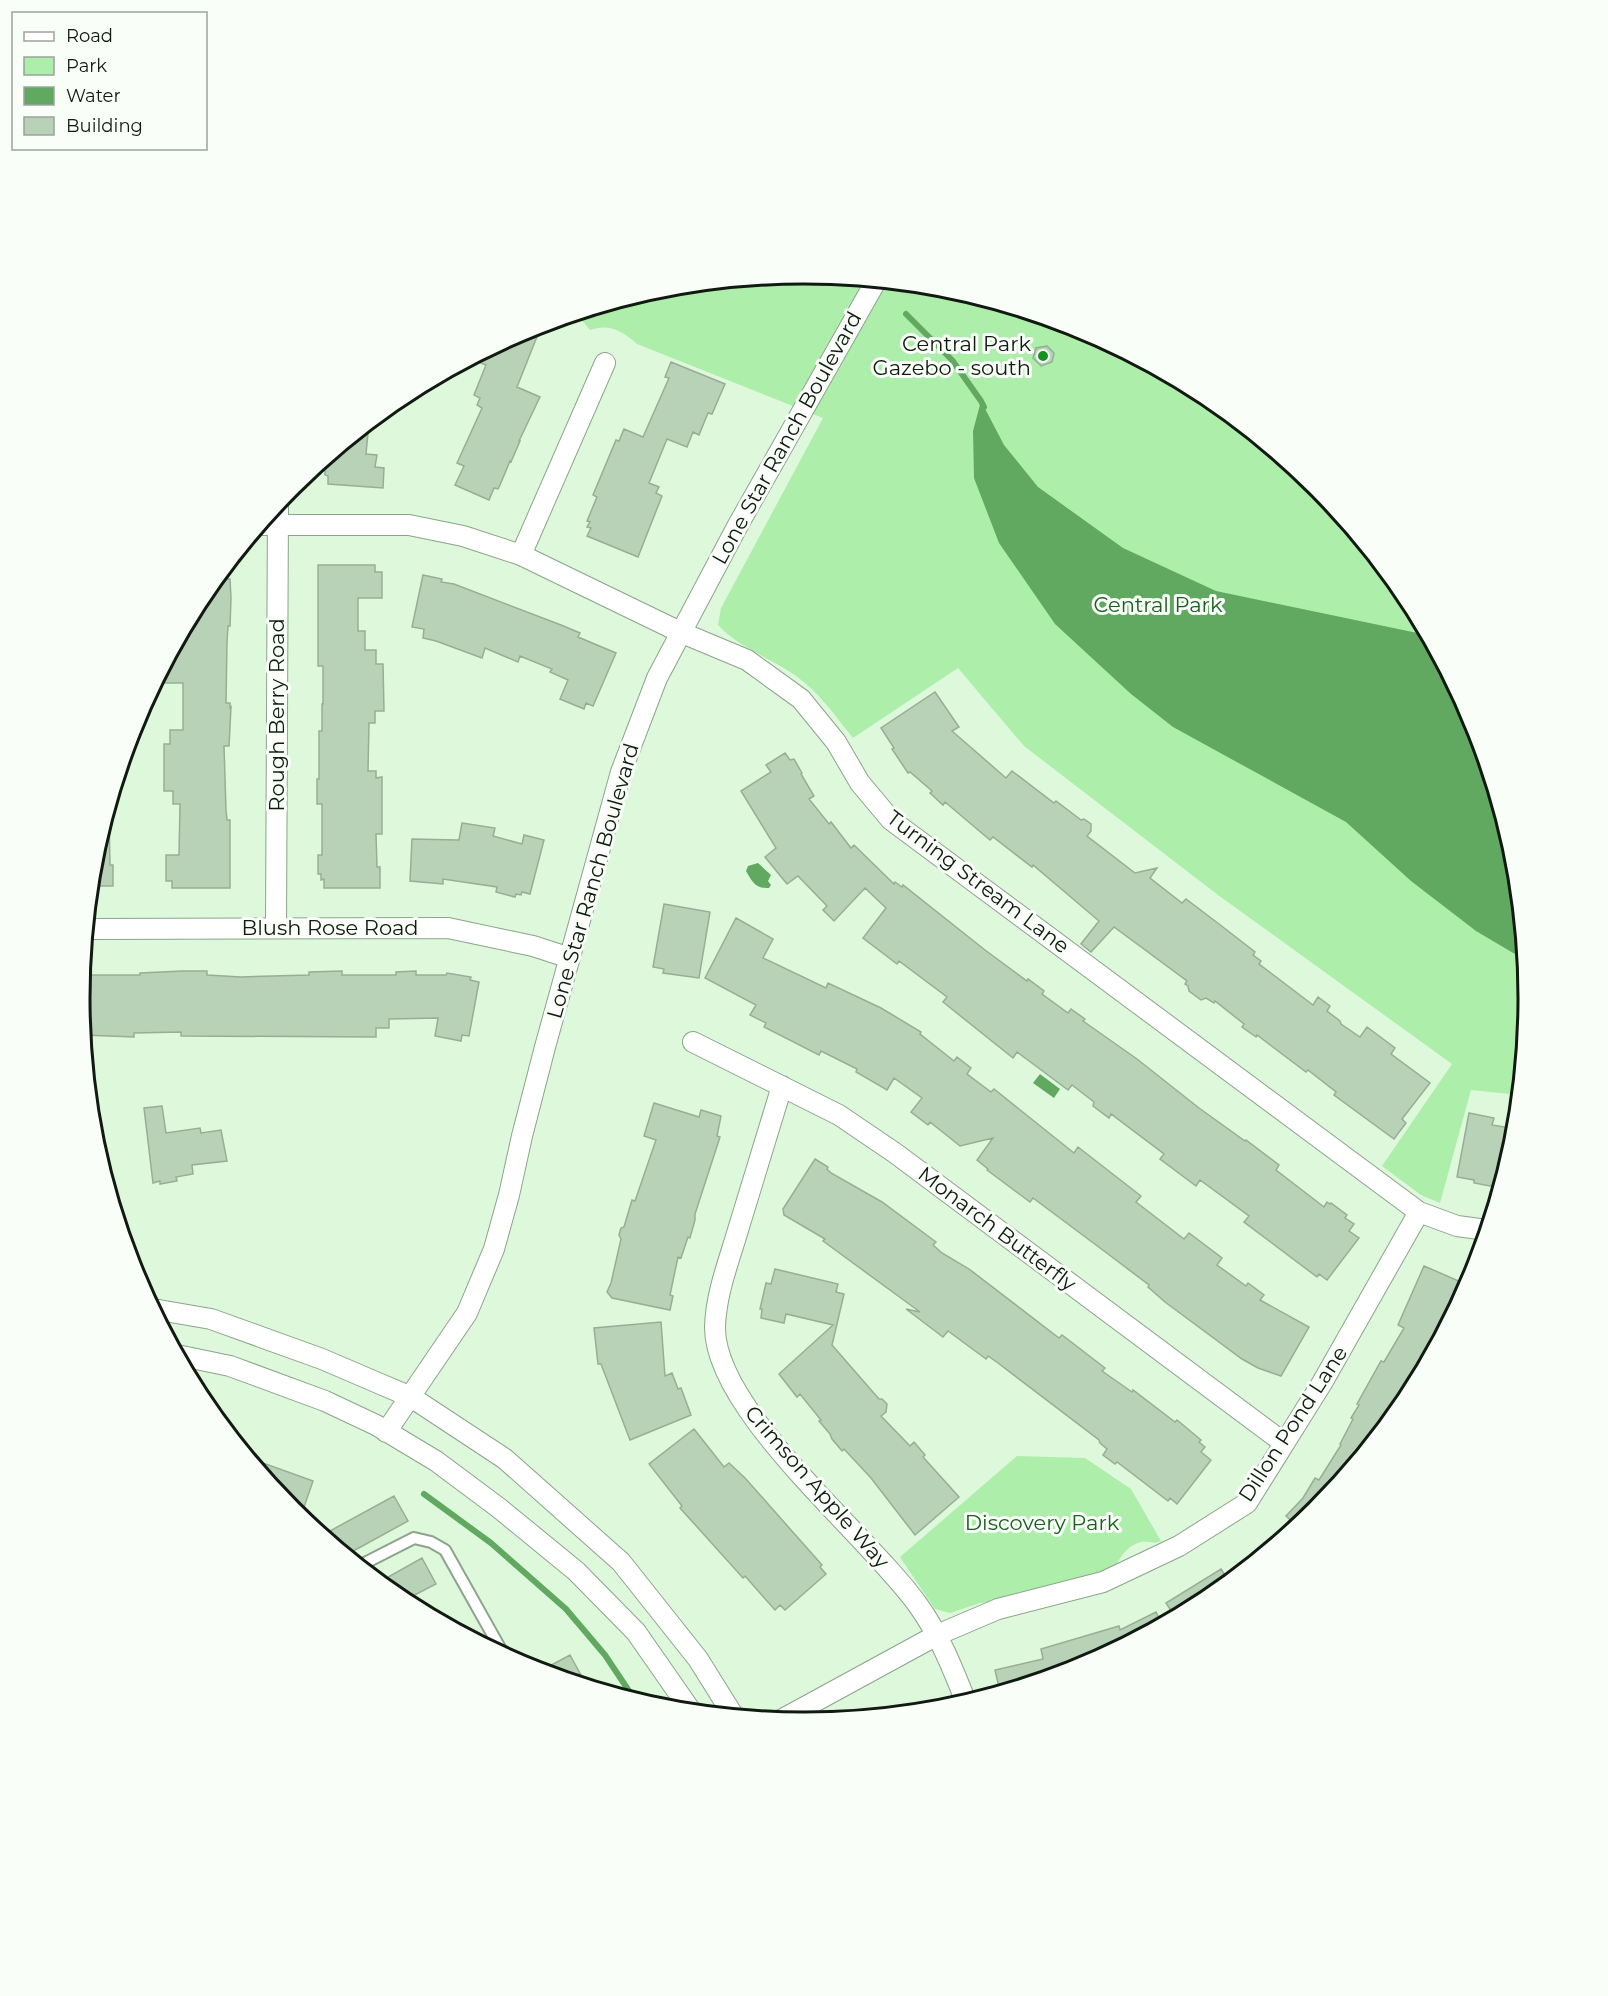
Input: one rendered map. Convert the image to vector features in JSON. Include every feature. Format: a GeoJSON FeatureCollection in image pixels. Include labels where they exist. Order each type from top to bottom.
{"type":"FeatureCollection","features":[{"type":"Feature","properties":{"kind":"street","name":"Lone Star Ranch Boulevard"},"geometry":{"type":"LineString","coordinates":[[386,1431],[467,1313],[494,1249],[522,1136],[621,772],[657,678],[738,525],[872,288]]}},
{"type":"Feature","properties":{"kind":"street"},"geometry":{"type":"LineString","coordinates":[[521,555],[605,363]]}},
{"type":"Feature","properties":{"kind":"street","name":"Turning Stream Lane"},"geometry":{"type":"LineString","coordinates":[[269,525],[409,525],[463,536],[521,555],[680,632],[747,660],[801,699],[836,742],[860,783],[891,820],[1419,1212],[1456,1226],[1480,1229]]}},
{"type":"Feature","properties":{"kind":"street","name":"Rough Berry Road"},"geometry":{"type":"LineString","coordinates":[[268,526],[276,928]]}},
{"type":"Feature","properties":{"kind":"street","name":"Blush Rose Road"},"geometry":{"type":"LineString","coordinates":[[94,929],[448,928],[532,946],[570,958]]}},
{"type":"Feature","properties":{"kind":"street","name":"Monarch Butterfly"},"geometry":{"type":"LineString","coordinates":[[693,1042],[839,1115],[895,1153],[1284,1443]]}},
{"type":"Feature","properties":{"kind":"street","name":"Crimson Apple Way"},"geometry":{"type":"LineString","coordinates":[[782,1086],[720,1291],[715,1327],[720,1359],[742,1402],[791,1463],[895,1576],[918,1605],[937,1635],[962,1694]]}},
{"type":"Feature","properties":{"kind":"street","name":"Dillon Pond Lane"},"geometry":{"type":"LineString","coordinates":[[796,1712],[937,1635],[998,1609],[1103,1582],[1179,1546],[1247,1503],[1322,1383],[1419,1212]]}},
{"type":"Feature","properties":{"kind":"street"},"geometry":{"type":"LineString","coordinates":[[162,1310],[211,1318],[322,1359],[411,1397],[505,1458],[621,1562],[698,1659],[728,1708]]}},
{"type":"Feature","properties":{"kind":"street"},"geometry":{"type":"LineString","coordinates":[[187,1357],[230,1366],[326,1401],[386,1431],[454,1474],[576,1570],[636,1632],[684,1701]]}},
{"type":"Feature","properties":{"kind":"lane"},"geometry":{"type":"LineString","coordinates":[[367,1562],[414,1538],[431,1542],[445,1550],[497,1642]]}},
{"type":"Feature","properties":{"kind":"green space","name":"Central Park"},"geometry":{"type":"Polygon","coordinates":[[[804,284],[897,290],[989,308],[1077,338],[1161,380],[1201,404],[1239,432],[1309,493],[1341,527],[1398,601],[1444,682],[1464,725],[1480,768],[1494,813],[1504,859],[1512,905],[1518,998],[1511,1094],[1471,1090],[1440,1203],[1421,1195],[1382,1166],[1452,1064],[1218,895],[1024,746],[958,668],[853,738],[827,705],[804,682],[745,646],[718,625],[721,608],[823,418],[637,344],[626,335],[610,328],[590,330],[582,320],[619,308],[711,290],[757,286],[804,284]]]}},
{"type":"Feature","properties":{"kind":"green space","name":"Discovery Park"},"geometry":{"type":"Polygon","coordinates":[[[1017,1456],[1085,1458],[1131,1489],[1161,1541],[1132,1545],[1116,1565],[1099,1574],[1002,1600],[980,1603],[950,1613],[935,1609],[900,1557],[1017,1456]]]}},
{"type":"Feature","properties":{"kind":"water"},"geometry":{"type":"Polygon","coordinates":[[[981,401],[1004,445],[1038,487],[1123,548],[1216,591],[1417,633],[1464,725],[1494,813],[1512,905],[1516,955],[1476,931],[1411,881],[1346,822],[1173,727],[1131,694],[1055,624],[999,543],[974,478],[973,431],[981,401]]]}},
{"type":"Feature","properties":{"kind":"water"},"geometry":{"type":"Polygon","coordinates":[[[758,863],[771,875],[768,881],[771,885],[769,888],[757,886],[746,871],[748,866],[758,863]]]}},
{"type":"Feature","properties":{"kind":"water"},"geometry":{"type":"Polygon","coordinates":[[[1040,1074],[1060,1089],[1054,1098],[1033,1083],[1040,1074]]]}},
{"type":"Feature","properties":{"kind":"building"},"geometry":{"type":"Polygon","coordinates":[[[537,336],[517,387],[540,397],[500,485],[498,489],[494,488],[489,500],[455,485],[464,466],[457,463],[482,408],[477,405],[480,398],[474,395],[486,365],[479,363],[537,336]]]}},
{"type":"Feature","properties":{"kind":"building","name":"Central Park Gazebo - south"},"geometry":{"type":"Polygon","coordinates":[[[1047,346],[1054,353],[1052,362],[1041,366],[1033,358],[1036,348],[1047,346]]]}},
{"type":"Feature","properties":{"kind":"building"},"geometry":{"type":"Polygon","coordinates":[[[671,362],[725,384],[712,414],[708,413],[699,435],[693,432],[687,447],[667,439],[649,483],[659,487],[656,493],[662,496],[638,557],[587,536],[591,528],[587,527],[590,522],[587,521],[597,497],[593,495],[616,440],[619,441],[624,429],[643,437],[669,378],[665,377],[671,362]]]}},
{"type":"Feature","properties":{"kind":"building"},"geometry":{"type":"Polygon","coordinates":[[[368,433],[366,454],[377,455],[375,467],[384,468],[383,488],[328,484],[325,470],[368,433]]]}},
{"type":"Feature","properties":{"kind":"building"},"geometry":{"type":"Polygon","coordinates":[[[318,565],[375,565],[375,572],[382,572],[382,598],[358,598],[358,631],[365,631],[365,650],[376,650],[376,664],[383,664],[384,711],[375,711],[375,723],[369,723],[368,771],[376,771],[376,778],[382,777],[382,834],[376,834],[380,888],[324,888],[324,879],[321,880],[321,874],[318,874],[318,855],[322,855],[322,804],[317,804],[317,779],[319,779],[319,731],[322,731],[323,666],[318,666],[318,565]]]}},
{"type":"Feature","properties":{"kind":"building"},"geometry":{"type":"Polygon","coordinates":[[[423,575],[442,579],[441,582],[454,584],[561,625],[580,633],[578,637],[616,653],[593,706],[586,703],[584,709],[560,699],[568,680],[550,672],[552,669],[520,656],[518,662],[485,648],[482,658],[423,638],[424,629],[412,627],[423,575]]]}},
{"type":"Feature","properties":{"kind":"building"},"geometry":{"type":"Polygon","coordinates":[[[227,578],[230,579],[226,703],[230,703],[231,707],[229,746],[224,746],[226,810],[227,820],[230,820],[230,888],[172,888],[172,881],[166,881],[166,855],[179,855],[180,804],[173,804],[173,791],[164,791],[164,744],[170,744],[170,730],[183,730],[183,683],[164,683],[210,601],[227,578]]]}},
{"type":"Feature","properties":{"kind":"building"},"geometry":{"type":"Polygon","coordinates":[[[935,692],[959,727],[952,731],[1006,778],[1012,771],[1054,803],[1056,801],[1081,820],[1084,819],[1091,824],[1091,831],[1087,836],[1135,873],[1157,868],[1150,878],[1182,903],[1186,899],[1255,952],[1253,955],[1261,961],[1259,964],[1313,1005],[1318,997],[1330,1006],[1327,1011],[1360,1037],[1367,1027],[1395,1048],[1391,1054],[1430,1083],[1402,1119],[1406,1123],[1394,1139],[1334,1095],[1336,1092],[1308,1070],[1306,1072],[1257,1035],[1256,1037],[1242,1027],[1244,1024],[1215,1001],[1214,1003],[1206,998],[1201,1000],[1189,991],[1185,984],[1187,981],[1114,927],[1091,952],[1081,944],[1099,921],[1033,865],[1032,867],[993,837],[990,840],[945,802],[943,805],[930,793],[932,791],[910,772],[908,773],[892,749],[894,748],[881,728],[935,692]]]}},
{"type":"Feature","properties":{"kind":"building"},"geometry":{"type":"Polygon","coordinates":[[[785,753],[790,760],[794,759],[814,796],[809,799],[829,824],[831,822],[851,848],[854,845],[894,884],[895,882],[902,887],[903,885],[985,950],[1044,991],[1042,994],[1068,1013],[1071,1009],[1085,1019],[1083,1021],[1279,1165],[1276,1170],[1324,1207],[1327,1202],[1331,1203],[1347,1215],[1345,1218],[1354,1224],[1349,1231],[1359,1238],[1327,1280],[1319,1274],[1317,1277],[1244,1222],[1249,1216],[1200,1180],[1196,1186],[1160,1159],[1164,1154],[1111,1114],[1109,1118],[1093,1106],[1094,1102],[1072,1085],[1068,1090],[1017,1052],[1013,1058],[943,1002],[947,997],[899,961],[897,964],[863,938],[886,908],[865,888],[834,921],[823,910],[827,906],[798,876],[787,884],[765,857],[776,848],[741,791],[771,772],[766,765],[785,753]]]}},
{"type":"Feature","properties":{"kind":"building"},"geometry":{"type":"Polygon","coordinates":[[[462,823],[495,828],[493,836],[522,844],[524,835],[544,840],[530,894],[522,892],[521,895],[516,894],[515,897],[496,892],[497,887],[443,879],[443,884],[410,881],[412,839],[459,840],[462,823]]]}},
{"type":"Feature","properties":{"kind":"building"},"geometry":{"type":"Polygon","coordinates":[[[109,834],[110,865],[113,865],[113,886],[99,886],[109,834]]]}},
{"type":"Feature","properties":{"kind":"building"},"geometry":{"type":"Polygon","coordinates":[[[664,904],[710,912],[699,978],[663,973],[664,969],[653,967],[664,904]]]}},
{"type":"Feature","properties":{"kind":"building"},"geometry":{"type":"Polygon","coordinates":[[[736,918],[773,939],[763,958],[826,988],[828,983],[881,1008],[921,1032],[920,1034],[954,1061],[957,1057],[971,1068],[967,1074],[991,1092],[994,1089],[1074,1153],[1078,1147],[1141,1196],[1136,1202],[1184,1239],[1189,1233],[1222,1258],[1217,1265],[1246,1286],[1248,1283],[1264,1295],[1260,1300],[1309,1327],[1281,1376],[1258,1368],[1242,1359],[1165,1302],[1148,1287],[1149,1285],[1033,1198],[1030,1202],[987,1170],[977,1160],[993,1138],[960,1146],[930,1122],[928,1125],[911,1112],[922,1098],[894,1078],[887,1090],[856,1072],[857,1069],[821,1051],[819,1055],[764,1027],[766,1023],[750,1015],[756,1005],[705,978],[736,918]]]}},
{"type":"Feature","properties":{"kind":"building"},"geometry":{"type":"Polygon","coordinates":[[[207,971],[207,975],[241,977],[309,975],[309,972],[342,971],[342,975],[396,975],[396,972],[416,971],[416,975],[446,975],[447,973],[471,977],[470,980],[479,982],[469,1036],[462,1035],[461,1041],[435,1036],[438,1018],[389,1019],[389,1028],[376,1028],[376,1037],[181,1036],[181,1032],[134,1033],[134,1037],[92,1035],[91,975],[140,975],[140,973],[207,971]]]}},
{"type":"Feature","properties":{"kind":"building"},"geometry":{"type":"Polygon","coordinates":[[[654,1103],[699,1117],[701,1110],[721,1116],[717,1136],[720,1137],[695,1214],[690,1238],[688,1237],[681,1258],[678,1257],[670,1295],[673,1296],[670,1310],[612,1298],[607,1292],[621,1239],[619,1235],[621,1228],[624,1227],[632,1200],[635,1201],[656,1140],[644,1136],[654,1103]]]}},
{"type":"Feature","properties":{"kind":"building"},"geometry":{"type":"Polygon","coordinates":[[[162,1106],[166,1133],[200,1128],[201,1133],[221,1130],[227,1161],[192,1165],[193,1174],[176,1177],[177,1181],[153,1183],[144,1108],[162,1106]]]}},
{"type":"Feature","properties":{"kind":"building"},"geometry":{"type":"Polygon","coordinates":[[[1469,1113],[1494,1118],[1492,1125],[1506,1127],[1493,1187],[1457,1177],[1469,1113]]]}},
{"type":"Feature","properties":{"kind":"building"},"geometry":{"type":"Polygon","coordinates":[[[815,1159],[828,1167],[831,1173],[882,1202],[936,1242],[933,1245],[942,1253],[969,1269],[1059,1338],[1062,1335],[1105,1368],[1102,1371],[1132,1392],[1133,1390],[1175,1422],[1177,1420],[1201,1440],[1199,1442],[1205,1447],[1201,1452],[1211,1460],[1177,1504],[1170,1498],[1168,1501],[1117,1462],[1115,1464],[1103,1455],[1107,1449],[1099,1440],[998,1363],[988,1356],[986,1359],[948,1331],[943,1337],[906,1309],[920,1312],[823,1241],[825,1239],[784,1215],[783,1209],[815,1159]]]}},
{"type":"Feature","properties":{"kind":"building"},"geometry":{"type":"Polygon","coordinates":[[[1424,1266],[1459,1281],[1422,1355],[1398,1395],[1341,1469],[1291,1520],[1286,1516],[1303,1498],[1315,1478],[1319,1480],[1341,1445],[1353,1419],[1351,1418],[1359,1405],[1357,1404],[1381,1361],[1384,1362],[1404,1328],[1398,1325],[1424,1266]]]}},
{"type":"Feature","properties":{"kind":"building"},"geometry":{"type":"Polygon","coordinates":[[[775,1269],[838,1284],[836,1292],[844,1294],[832,1345],[879,1399],[887,1404],[886,1412],[881,1416],[910,1446],[914,1442],[925,1455],[923,1457],[959,1497],[915,1535],[871,1478],[844,1449],[842,1451],[800,1394],[797,1397],[779,1374],[833,1325],[786,1314],[784,1323],[761,1318],[762,1309],[760,1309],[766,1283],[771,1284],[775,1269]]]}},
{"type":"Feature","properties":{"kind":"building"},"geometry":{"type":"Polygon","coordinates":[[[661,1322],[665,1376],[672,1373],[678,1389],[681,1388],[691,1415],[630,1440],[601,1364],[598,1364],[594,1328],[661,1322]]]}},
{"type":"Feature","properties":{"kind":"building"},"geometry":{"type":"Polygon","coordinates":[[[694,1429],[724,1467],[729,1463],[745,1478],[822,1565],[820,1567],[826,1574],[785,1610],[780,1605],[775,1610],[745,1576],[743,1578],[680,1508],[682,1506],[649,1464],[694,1429]]]}},
{"type":"Feature","properties":{"kind":"building"},"geometry":{"type":"Polygon","coordinates":[[[262,1463],[313,1481],[304,1508],[262,1463]]]}},
{"type":"Feature","properties":{"kind":"building"},"geometry":{"type":"Polygon","coordinates":[[[394,1496],[408,1521],[353,1551],[329,1531],[394,1496]]]}},
{"type":"Feature","properties":{"kind":"building"},"geometry":{"type":"Polygon","coordinates":[[[422,1558],[436,1584],[413,1596],[387,1577],[422,1558]]]}},
{"type":"Feature","properties":{"kind":"building"},"geometry":{"type":"Polygon","coordinates":[[[1221,1569],[1224,1575],[1171,1610],[1166,1603],[1221,1569]]]}},
{"type":"Feature","properties":{"kind":"building"},"geometry":{"type":"Polygon","coordinates":[[[1156,1612],[1159,1617],[1077,1658],[998,1685],[995,1670],[1043,1659],[1041,1649],[1119,1626],[1120,1630],[1156,1612]]]}},
{"type":"Feature","properties":{"kind":"building"},"geometry":{"type":"Polygon","coordinates":[[[570,1655],[582,1676],[574,1674],[551,1665],[570,1655]]]}},
{"type":"Feature","properties":{"kind":"waterway"},"geometry":{"type":"LineString","coordinates":[[906,314],[952,360],[984,407]]}},
{"type":"Feature","properties":{"kind":"waterway"},"geometry":{"type":"LineString","coordinates":[[424,1494],[491,1543],[566,1609],[605,1655],[628,1690]]}},
{"type":"Feature","properties":{"kind":"place","name":"Central Park Gazebo - south"},"geometry":{"type":"Point","coordinates":[1043,356]}}]}
